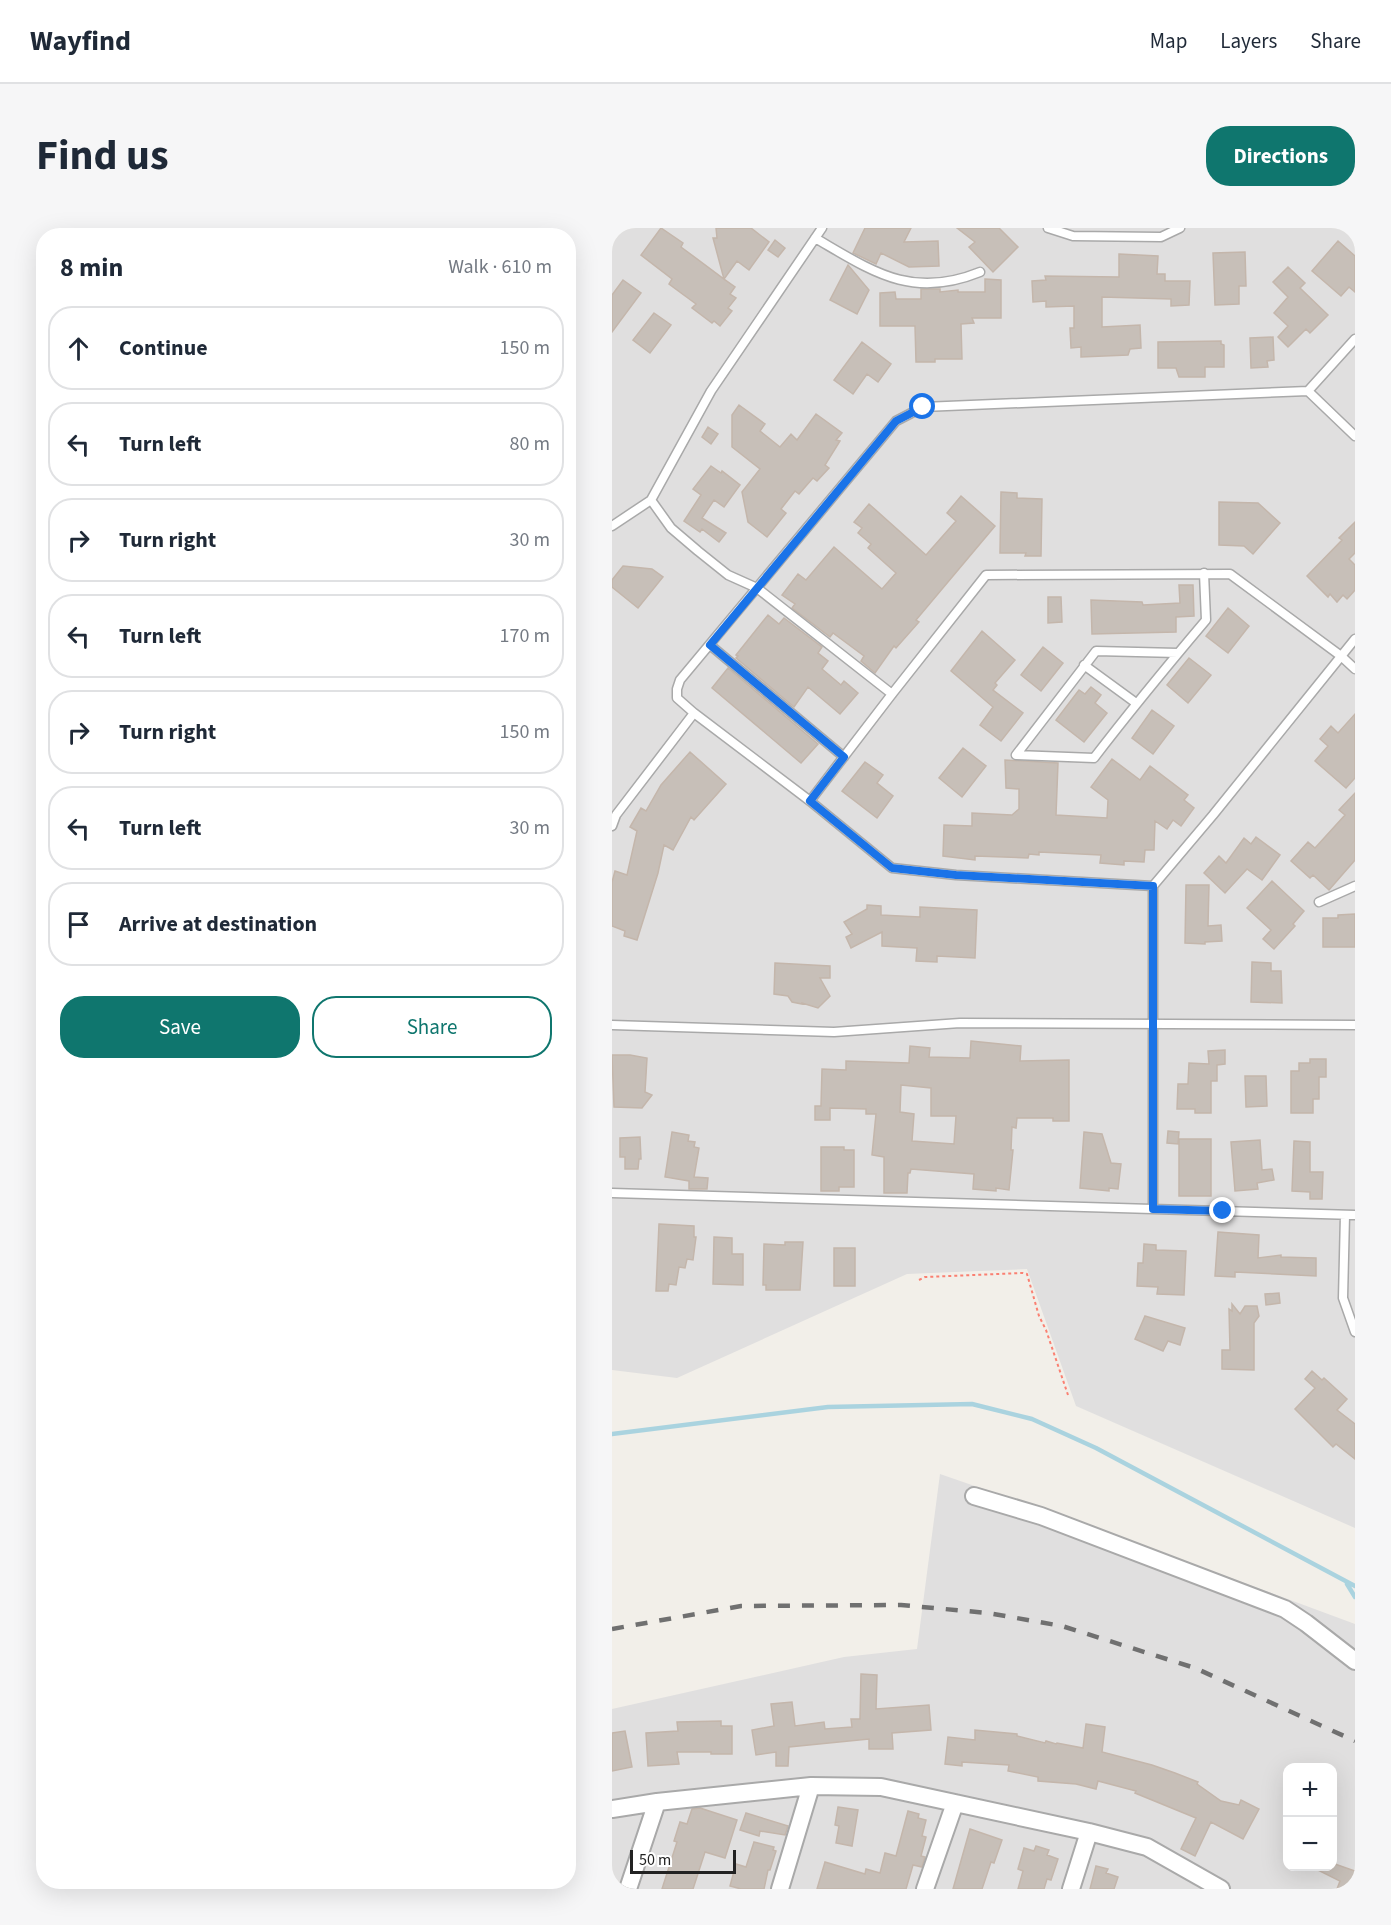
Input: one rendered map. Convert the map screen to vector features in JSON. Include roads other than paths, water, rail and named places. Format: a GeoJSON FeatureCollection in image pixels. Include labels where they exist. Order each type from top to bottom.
{"type":"FeatureCollection","features":[{"type":"Feature","properties":{"kind":"street"},"geometry":{"type":"LineString","coordinates":[[974,1496],[1041,1516],[1285,1609],[1355,1661]]}},
{"type":"Feature","properties":{"kind":"street"},"geometry":{"type":"LineString","coordinates":[[780,1889],[811,1786]]}},
{"type":"Feature","properties":{"kind":"street"},"geometry":{"type":"LineString","coordinates":[[612,1809],[811,1786],[880,1787],[1089,1832],[1147,1847],[1221,1889]]}},
{"type":"Feature","properties":{"kind":"street"},"geometry":{"type":"LineString","coordinates":[[628,1889],[657,1802]]}},
{"type":"Feature","properties":{"kind":"street"},"geometry":{"type":"LineString","coordinates":[[925,1889],[955,1803]]}},
{"type":"Feature","properties":{"kind":"street"},"geometry":{"type":"LineString","coordinates":[[1071,1889],[1089,1832]]}},
{"type":"Feature","properties":{"kind":"lane"},"geometry":{"type":"LineString","coordinates":[[612,526],[651,500],[711,391],[822,228]]}},
{"type":"Feature","properties":{"kind":"lane"},"geometry":{"type":"LineString","coordinates":[[1048,228],[1073,236],[1159,232],[1180,228]]}},
{"type":"Feature","properties":{"kind":"lane"},"geometry":{"type":"LineString","coordinates":[[815,238],[873,271],[898,281],[948,282],[980,272]]}},
{"type":"Feature","properties":{"kind":"lane"},"geometry":{"type":"LineString","coordinates":[[1153,886],[956,875],[892,868],[677,698],[680,680],[896,421],[923,407],[1308,391],[1355,339]]}},
{"type":"Feature","properties":{"kind":"lane"},"geometry":{"type":"LineString","coordinates":[[1308,391],[1355,436]]}},
{"type":"Feature","properties":{"kind":"lane"},"geometry":{"type":"LineString","coordinates":[[651,500],[671,528],[698,552],[728,575],[757,588],[892,694]]}},
{"type":"Feature","properties":{"kind":"lane"},"geometry":{"type":"LineString","coordinates":[[1178,653],[1096,651],[1016,755],[1094,758],[1136,703],[1206,620],[1204,573]]}},
{"type":"Feature","properties":{"kind":"lane"},"geometry":{"type":"LineString","coordinates":[[810,801],[986,575],[1230,573],[1355,669]]}},
{"type":"Feature","properties":{"kind":"lane"},"geometry":{"type":"LineString","coordinates":[[1153,1209],[1153,886],[1355,639]]}},
{"type":"Feature","properties":{"kind":"lane"},"geometry":{"type":"LineString","coordinates":[[710,645],[844,757]]}},
{"type":"Feature","properties":{"kind":"lane"},"geometry":{"type":"LineString","coordinates":[[1084,665],[1136,703]]}},
{"type":"Feature","properties":{"kind":"lane"},"geometry":{"type":"LineString","coordinates":[[612,826],[616,814],[694,712]]}},
{"type":"Feature","properties":{"kind":"lane"},"geometry":{"type":"LineString","coordinates":[[1318,902],[1355,886]]}},
{"type":"Feature","properties":{"kind":"lane"},"geometry":{"type":"LineString","coordinates":[[612,1025],[834,1032],[960,1023],[1355,1025]]}},
{"type":"Feature","properties":{"kind":"lane"},"geometry":{"type":"LineString","coordinates":[[612,1193],[1355,1215]]}},
{"type":"Feature","properties":{"kind":"lane"},"geometry":{"type":"LineString","coordinates":[[1345,1215],[1343,1298],[1355,1332]]}},
{"type":"Feature","properties":{"kind":"waterway"},"geometry":{"type":"LineString","coordinates":[[612,1434],[828,1407],[972,1404],[1032,1419],[1096,1448],[1355,1586]]}},
{"type":"Feature","properties":{"kind":"waterway"},"geometry":{"type":"LineString","coordinates":[[1347,1584],[1355,1597]]}},
{"type":"Feature","properties":{"kind":"railway"},"geometry":{"type":"LineString","coordinates":[[612,1629],[741,1606],[901,1605],[988,1613],[1062,1626],[1195,1668],[1355,1741]]}}]}
